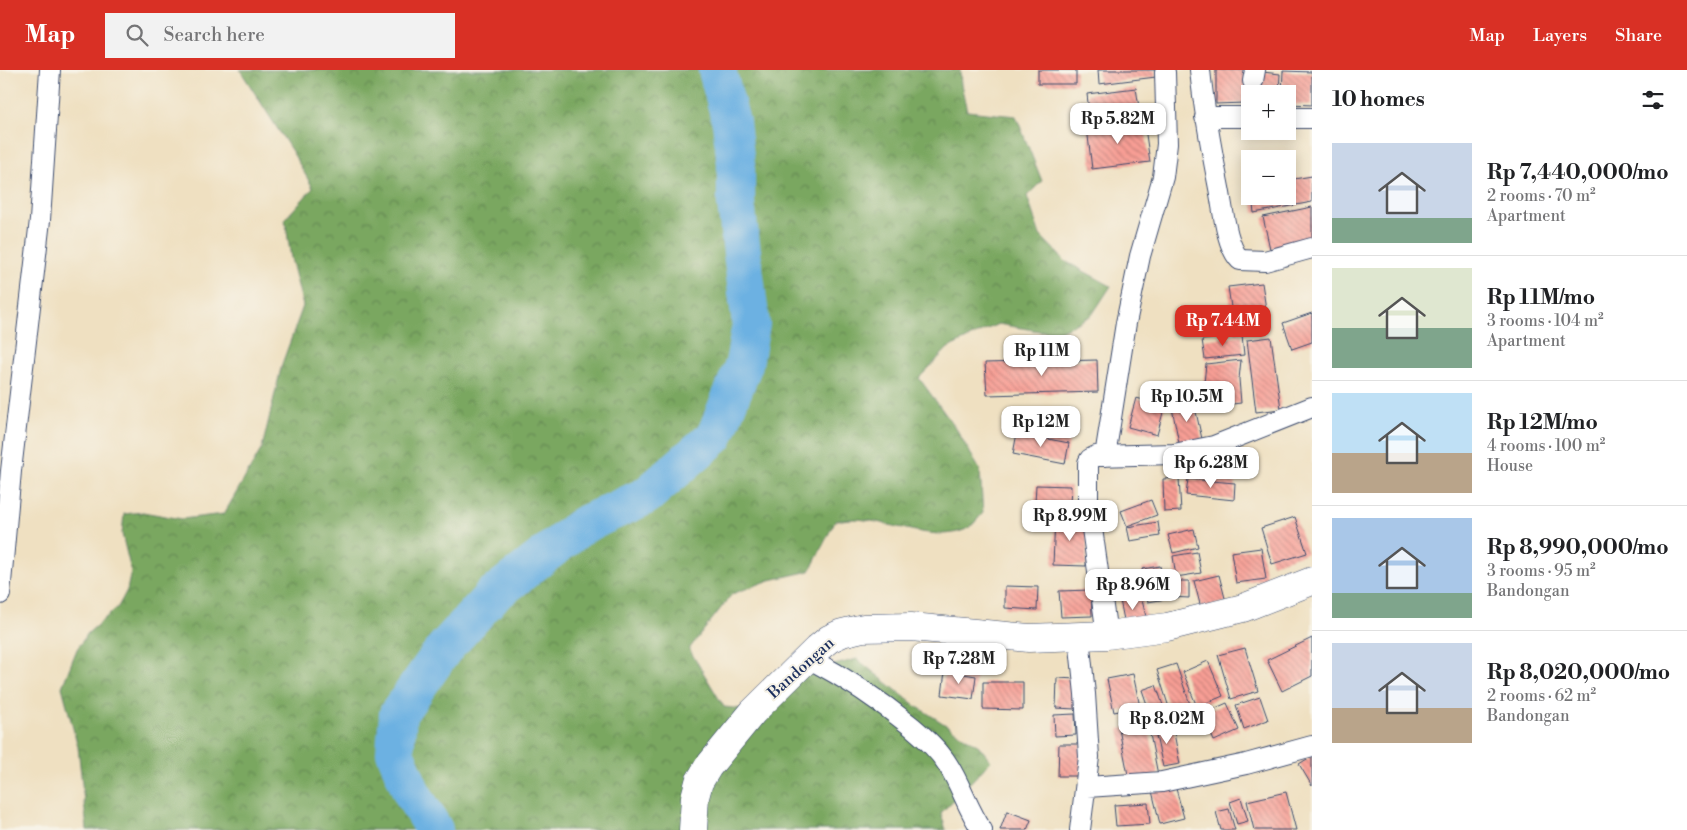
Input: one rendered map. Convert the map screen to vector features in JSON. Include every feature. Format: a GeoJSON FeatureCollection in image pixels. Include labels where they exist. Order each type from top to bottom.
{"type":"FeatureCollection","features":[{"type":"Feature","properties":{"kind":"street"},"geometry":{"type":"LineString","coordinates":[[0,594],[11,471],[40,220],[50,70]]}},
{"type":"Feature","properties":{"kind":"street"},"geometry":{"type":"LineString","coordinates":[[1200,70],[1205,117],[1227,227],[1238,257],[1240,260],[1265,261],[1312,248]]}},
{"type":"Feature","properties":{"kind":"street"},"geometry":{"type":"LineString","coordinates":[[1105,456],[1126,323],[1140,256],[1163,177],[1167,144],[1165,72]]}},
{"type":"Feature","properties":{"kind":"street"},"geometry":{"type":"LineString","coordinates":[[1205,117],[1241,117]]}},
{"type":"Feature","properties":{"kind":"street"},"geometry":{"type":"LineString","coordinates":[[1296,118],[1312,118]]}},
{"type":"Feature","properties":{"kind":"street"},"geometry":{"type":"LineString","coordinates":[[1107,635],[1088,500],[1087,474],[1090,459],[1096,456],[1174,454],[1214,446],[1312,407]]}},
{"type":"Feature","properties":{"kind":"street","name":"Bandongan"},"geometry":{"type":"LineString","coordinates":[[693,830],[695,797],[699,782],[708,768],[753,712],[829,639],[842,632],[864,628],[911,628],[1029,638],[1107,635],[1168,627],[1243,608],[1312,581]]}},
{"type":"Feature","properties":{"kind":"street"},"geometry":{"type":"LineString","coordinates":[[1079,637],[1089,758],[1087,787],[1080,830]]}},
{"type":"Feature","properties":{"kind":"street"},"geometry":{"type":"LineString","coordinates":[[808,658],[845,678],[886,706],[935,747],[949,767],[974,819],[982,830]]}},
{"type":"Feature","properties":{"kind":"street"},"geometry":{"type":"LineString","coordinates":[[1087,787],[1162,782],[1246,764],[1312,746]]}},
{"type":"Feature","properties":{"kind":"green space"},"geometry":{"type":"Polygon","coordinates":[[[240,70],[960,70],[967,111],[1016,116],[1042,181],[1027,196],[1040,235],[1065,261],[1111,286],[1092,315],[1075,324],[1058,332],[1039,331],[998,324],[948,348],[919,378],[957,430],[980,470],[983,513],[970,527],[958,532],[944,534],[929,533],[868,520],[835,521],[810,571],[770,580],[732,594],[689,649],[724,707],[772,712],[797,675],[857,659],[916,706],[979,746],[991,761],[941,813],[946,830],[87,830],[78,747],[62,687],[77,649],[88,633],[118,607],[127,590],[131,571],[122,534],[124,514],[143,512],[182,519],[224,514],[262,448],[282,364],[303,306],[291,258],[285,219],[313,188],[240,70]]]}},
{"type":"Feature","properties":{"kind":"building"},"geometry":{"type":"Polygon","coordinates":[[[1038,70],[1076,70],[1076,84],[1038,84],[1038,70]]]}},
{"type":"Feature","properties":{"kind":"building"},"geometry":{"type":"Polygon","coordinates":[[[1098,70],[1155,70],[1156,77],[1099,84],[1098,70]]]}},
{"type":"Feature","properties":{"kind":"building"},"geometry":{"type":"Polygon","coordinates":[[[1216,70],[1245,70],[1245,85],[1241,85],[1241,103],[1216,104],[1216,70]]]}},
{"type":"Feature","properties":{"kind":"building"},"geometry":{"type":"Polygon","coordinates":[[[1283,71],[1312,72],[1312,105],[1296,104],[1296,85],[1282,85],[1283,71]]]}},
{"type":"Feature","properties":{"kind":"building"},"geometry":{"type":"Polygon","coordinates":[[[1263,72],[1280,74],[1279,85],[1262,85],[1263,72]]]}},
{"type":"Feature","properties":{"kind":"building"},"geometry":{"type":"Polygon","coordinates":[[[1136,88],[1140,114],[1090,121],[1087,94],[1136,88]]]}},
{"type":"Feature","properties":{"kind":"building"},"geometry":{"type":"Polygon","coordinates":[[[1144,121],[1150,162],[1092,169],[1087,128],[1144,121]]]}},
{"type":"Feature","properties":{"kind":"building"},"geometry":{"type":"Polygon","coordinates":[[[1312,176],[1312,202],[1254,213],[1253,205],[1296,205],[1296,179],[1312,176]]]}},
{"type":"Feature","properties":{"kind":"building"},"geometry":{"type":"Polygon","coordinates":[[[1312,207],[1312,241],[1270,249],[1263,217],[1312,207]]]}},
{"type":"Feature","properties":{"kind":"building"},"geometry":{"type":"Polygon","coordinates":[[[1262,283],[1269,329],[1235,334],[1228,287],[1262,283]]]}},
{"type":"Feature","properties":{"kind":"building"},"geometry":{"type":"Polygon","coordinates":[[[1312,313],[1312,342],[1292,349],[1283,323],[1312,313]]]}},
{"type":"Feature","properties":{"kind":"building"},"geometry":{"type":"Polygon","coordinates":[[[1242,335],[1244,355],[1205,359],[1202,340],[1242,335]]]}},
{"type":"Feature","properties":{"kind":"building"},"geometry":{"type":"Polygon","coordinates":[[[1271,337],[1281,409],[1256,412],[1247,340],[1271,337]]]}},
{"type":"Feature","properties":{"kind":"building"},"geometry":{"type":"Polygon","coordinates":[[[1097,360],[1098,392],[987,395],[985,363],[1097,360]]]}},
{"type":"Feature","properties":{"kind":"building"},"geometry":{"type":"Polygon","coordinates":[[[1241,360],[1239,379],[1241,403],[1207,407],[1204,383],[1206,364],[1241,360]]]}},
{"type":"Feature","properties":{"kind":"building"},"geometry":{"type":"Polygon","coordinates":[[[1136,398],[1165,405],[1157,435],[1128,427],[1136,398]]]}},
{"type":"Feature","properties":{"kind":"building"},"geometry":{"type":"Polygon","coordinates":[[[1194,403],[1202,439],[1179,443],[1172,408],[1194,403]]]}},
{"type":"Feature","properties":{"kind":"building"},"geometry":{"type":"Polygon","coordinates":[[[1017,433],[1069,443],[1065,464],[1013,454],[1017,433]]]}},
{"type":"Feature","properties":{"kind":"building"},"geometry":{"type":"Polygon","coordinates":[[[1179,478],[1181,511],[1164,512],[1163,479],[1179,478]]]}},
{"type":"Feature","properties":{"kind":"building"},"geometry":{"type":"Polygon","coordinates":[[[1188,479],[1235,483],[1234,500],[1186,495],[1188,479]]]}},
{"type":"Feature","properties":{"kind":"building"},"geometry":{"type":"Polygon","coordinates":[[[1036,485],[1071,486],[1070,504],[1035,503],[1036,485]]]}},
{"type":"Feature","properties":{"kind":"building"},"geometry":{"type":"Polygon","coordinates":[[[1151,500],[1157,515],[1127,526],[1121,511],[1151,500]]]}},
{"type":"Feature","properties":{"kind":"building"},"geometry":{"type":"Polygon","coordinates":[[[1055,517],[1088,519],[1086,566],[1053,565],[1055,517]]]}},
{"type":"Feature","properties":{"kind":"building"},"geometry":{"type":"Polygon","coordinates":[[[1295,517],[1307,553],[1272,564],[1261,528],[1295,517]]]}},
{"type":"Feature","properties":{"kind":"building"},"geometry":{"type":"Polygon","coordinates":[[[1158,522],[1160,536],[1130,541],[1127,527],[1158,522]]]}},
{"type":"Feature","properties":{"kind":"building"},"geometry":{"type":"Polygon","coordinates":[[[1194,529],[1198,547],[1173,553],[1168,535],[1194,529]]]}},
{"type":"Feature","properties":{"kind":"building"},"geometry":{"type":"Polygon","coordinates":[[[1261,548],[1266,579],[1236,583],[1231,552],[1261,548]]]}},
{"type":"Feature","properties":{"kind":"building"},"geometry":{"type":"Polygon","coordinates":[[[1197,552],[1201,573],[1176,577],[1173,556],[1197,552]]]}},
{"type":"Feature","properties":{"kind":"building"},"geometry":{"type":"Polygon","coordinates":[[[1160,566],[1166,599],[1148,602],[1142,569],[1160,566]]]}},
{"type":"Feature","properties":{"kind":"building"},"geometry":{"type":"Polygon","coordinates":[[[1219,575],[1226,602],[1201,608],[1194,581],[1219,575]]]}},
{"type":"Feature","properties":{"kind":"building"},"geometry":{"type":"Polygon","coordinates":[[[1172,581],[1189,581],[1189,598],[1171,597],[1172,581]]]}},
{"type":"Feature","properties":{"kind":"building"},"geometry":{"type":"Polygon","coordinates":[[[1005,586],[1038,587],[1037,610],[1005,608],[1005,586]]]}},
{"type":"Feature","properties":{"kind":"building"},"geometry":{"type":"Polygon","coordinates":[[[1091,590],[1092,616],[1061,617],[1059,591],[1091,590]]]}},
{"type":"Feature","properties":{"kind":"building"},"geometry":{"type":"Polygon","coordinates":[[[1141,596],[1147,621],[1125,625],[1120,600],[1141,596]]]}},
{"type":"Feature","properties":{"kind":"building"},"geometry":{"type":"Polygon","coordinates":[[[1312,638],[1312,676],[1282,691],[1267,660],[1312,638]]]}},
{"type":"Feature","properties":{"kind":"building"},"geometry":{"type":"Polygon","coordinates":[[[1245,648],[1258,691],[1231,699],[1218,655],[1245,648]]]}},
{"type":"Feature","properties":{"kind":"building"},"geometry":{"type":"Polygon","coordinates":[[[1208,661],[1223,696],[1197,707],[1183,672],[1208,661]]]}},
{"type":"Feature","properties":{"kind":"building"},"geometry":{"type":"Polygon","coordinates":[[[1176,664],[1192,710],[1172,717],[1157,670],[1176,664]]]}},
{"type":"Feature","properties":{"kind":"building"},"geometry":{"type":"Polygon","coordinates":[[[945,671],[976,676],[973,699],[942,695],[945,671]]]}},
{"type":"Feature","properties":{"kind":"building"},"geometry":{"type":"Polygon","coordinates":[[[1133,674],[1140,707],[1114,712],[1107,679],[1133,674]]]}},
{"type":"Feature","properties":{"kind":"building"},"geometry":{"type":"Polygon","coordinates":[[[1057,678],[1076,679],[1075,709],[1056,708],[1057,678]]]}},
{"type":"Feature","properties":{"kind":"building"},"geometry":{"type":"Polygon","coordinates":[[[983,682],[1023,682],[1023,710],[983,709],[983,682]]]}},
{"type":"Feature","properties":{"kind":"building"},"geometry":{"type":"Polygon","coordinates":[[[1156,685],[1165,711],[1151,716],[1142,690],[1156,685]]]}},
{"type":"Feature","properties":{"kind":"building"},"geometry":{"type":"Polygon","coordinates":[[[1260,697],[1268,720],[1244,729],[1236,705],[1260,697]]]}},
{"type":"Feature","properties":{"kind":"building"},"geometry":{"type":"Polygon","coordinates":[[[1227,703],[1239,730],[1214,741],[1202,714],[1227,703]]]}},
{"type":"Feature","properties":{"kind":"building"},"geometry":{"type":"Polygon","coordinates":[[[1075,714],[1076,735],[1055,736],[1054,715],[1075,714]]]}},
{"type":"Feature","properties":{"kind":"building"},"geometry":{"type":"Polygon","coordinates":[[[1172,723],[1180,764],[1163,767],[1154,727],[1172,723]]]}},
{"type":"Feature","properties":{"kind":"building"},"geometry":{"type":"Polygon","coordinates":[[[1148,724],[1158,775],[1129,780],[1119,729],[1148,724]]]}},
{"type":"Feature","properties":{"kind":"building"},"geometry":{"type":"Polygon","coordinates":[[[1059,744],[1081,744],[1081,776],[1058,776],[1059,744]]]}},
{"type":"Feature","properties":{"kind":"building"},"geometry":{"type":"Polygon","coordinates":[[[1312,756],[1312,786],[1299,764],[1312,756]]]}},
{"type":"Feature","properties":{"kind":"building"},"geometry":{"type":"Polygon","coordinates":[[[1175,785],[1184,818],[1160,824],[1152,791],[1175,785]]]}},
{"type":"Feature","properties":{"kind":"building"},"geometry":{"type":"Polygon","coordinates":[[[1286,792],[1296,830],[1254,830],[1247,801],[1286,792]]]}},
{"type":"Feature","properties":{"kind":"building"},"geometry":{"type":"Polygon","coordinates":[[[1241,798],[1248,821],[1237,824],[1230,802],[1241,798]]]}},
{"type":"Feature","properties":{"kind":"building"},"geometry":{"type":"Polygon","coordinates":[[[1148,803],[1150,824],[1116,826],[1114,805],[1148,803]]]}},
{"type":"Feature","properties":{"kind":"building"},"geometry":{"type":"Polygon","coordinates":[[[1229,809],[1235,830],[1221,830],[1216,812],[1229,809]]]}},
{"type":"Feature","properties":{"kind":"building"},"geometry":{"type":"Polygon","coordinates":[[[1007,811],[1031,820],[1027,830],[1000,830],[1007,811]]]}},
{"type":"Feature","properties":{"kind":"waterway"},"geometry":{"type":"LineString","coordinates":[[434,830],[411,791],[395,752],[398,714],[443,650],[493,595],[583,525],[646,496],[715,436],[744,364],[751,324],[736,204],[736,164],[731,122],[717,70]]}}]}
